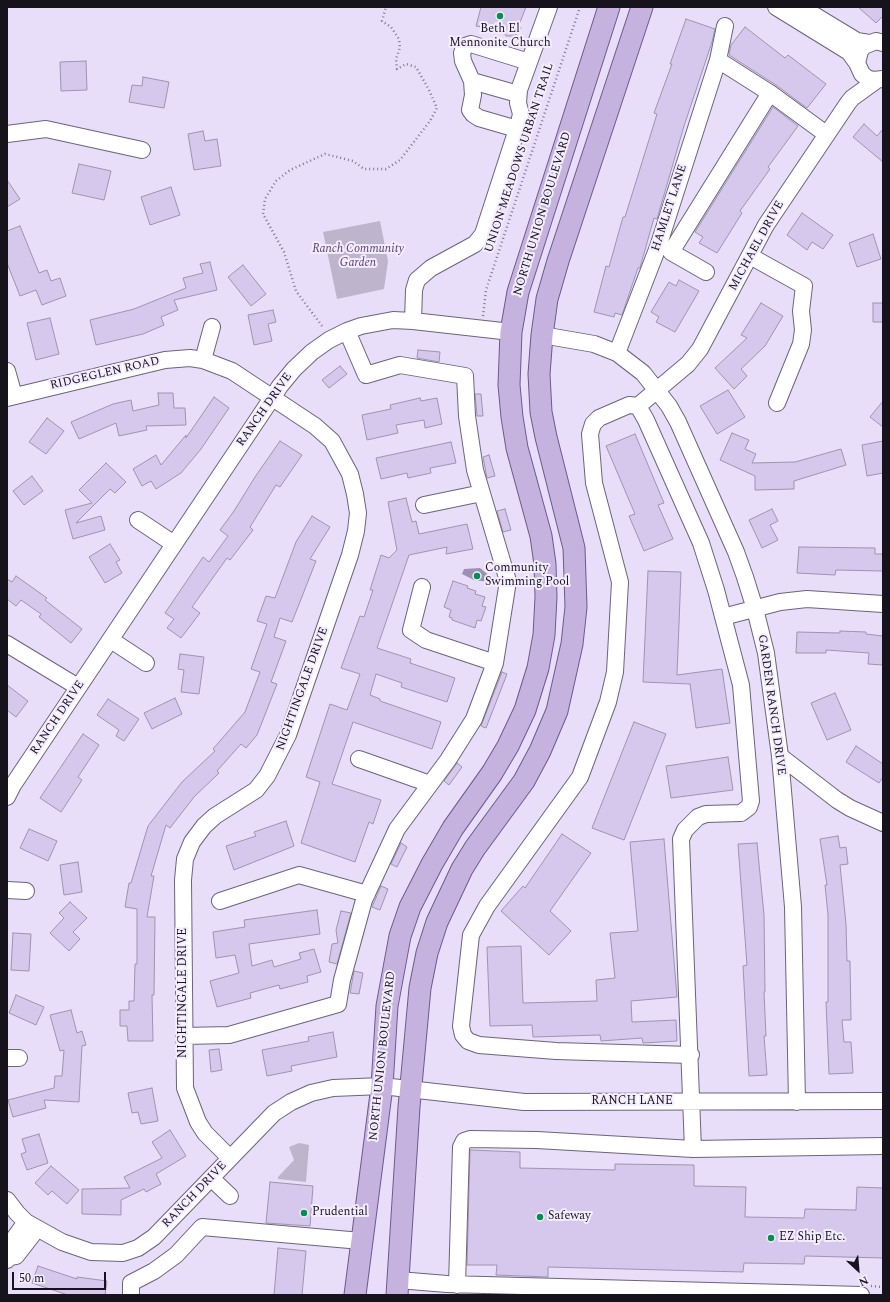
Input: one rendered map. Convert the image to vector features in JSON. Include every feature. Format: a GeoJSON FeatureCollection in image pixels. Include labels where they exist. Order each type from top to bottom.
{"type":"FeatureCollection","features":[{"type":"Feature","properties":{"kind":"main road","name":"NORTH UNION BOULEVARD"},"geometry":{"type":"LineString","coordinates":[[355,1295],[382,1086],[387,1006],[400,936],[410,907],[432,864],[453,828],[492,773],[508,746],[525,710],[538,668],[544,635],[546,597],[545,564],[541,536],[518,448],[512,417],[509,385],[511,332],[518,292],[609,7]]}},
{"type":"Feature","properties":{"kind":"main road"},"geometry":{"type":"LineString","coordinates":[[398,1287],[400,1223],[422,973],[437,922],[462,869],[524,781],[540,751],[557,711],[572,644],[576,607],[574,548],[541,412],[539,374],[542,335],[547,299],[558,262],[642,7]]}},
{"type":"Feature","properties":{"kind":"street"},"geometry":{"type":"LineString","coordinates":[[413,321],[414,290],[417,280],[431,268],[475,244],[483,234],[521,114],[518,94],[549,7]]}},
{"type":"Feature","properties":{"kind":"street"},"geometry":{"type":"LineString","coordinates":[[776,7],[849,52],[867,78],[880,80]]}},
{"type":"Feature","properties":{"kind":"street"},"geometry":{"type":"LineString","coordinates":[[801,7],[856,40],[878,42]]}},
{"type":"Feature","properties":{"kind":"street","name":"HAMLET LANE"},"geometry":{"type":"LineString","coordinates":[[617,353],[664,249],[718,60],[725,26]]}},
{"type":"Feature","properties":{"kind":"street","name":"MICHAEL DRIVE"},"geometry":{"type":"LineString","coordinates":[[852,98],[860,51],[878,42]]}},
{"type":"Feature","properties":{"kind":"street"},"geometry":{"type":"LineString","coordinates":[[517,130],[479,118],[470,110],[473,95],[472,81],[463,61],[462,53],[466,46],[471,44],[529,62]]}},
{"type":"Feature","properties":{"kind":"street"},"geometry":{"type":"LineString","coordinates":[[718,60],[770,93],[826,134]]}},
{"type":"Feature","properties":{"kind":"street","name":"MICHAEL DRIVE"},"geometry":{"type":"LineString","coordinates":[[638,406],[688,364],[700,349],[766,225],[826,134],[852,98],[880,80]]}},
{"type":"Feature","properties":{"kind":"street"},"geometry":{"type":"LineString","coordinates":[[472,81],[518,94]]}},
{"type":"Feature","properties":{"kind":"street"},"geometry":{"type":"LineString","coordinates":[[706,272],[664,249],[770,93]]}},
{"type":"Feature","properties":{"kind":"street"},"geometry":{"type":"LineString","coordinates":[[7,134],[46,129],[142,150]]}},
{"type":"Feature","properties":{"kind":"street"},"geometry":{"type":"LineString","coordinates":[[750,256],[804,286],[801,311],[803,330],[801,344],[777,403]]}},
{"type":"Feature","properties":{"kind":"street","name":"RANCH DRIVE"},"geometry":{"type":"LineString","coordinates":[[7,797],[13,785],[78,687],[111,640],[272,398],[294,369],[312,352],[329,340],[347,331],[376,322],[413,321],[511,332]]}},
{"type":"Feature","properties":{"kind":"street"},"geometry":{"type":"LineString","coordinates":[[204,360],[212,326]]}},
{"type":"Feature","properties":{"kind":"street"},"geometry":{"type":"LineString","coordinates":[[184,1036],[229,1034],[338,1004],[342,980],[367,894],[397,829],[430,784],[474,719],[495,663],[508,581],[476,470],[467,416],[466,376],[400,366],[366,376],[347,331]]}},
{"type":"Feature","properties":{"kind":"street","name":"GARDEN RANCH DRIVE"},"geometry":{"type":"LineString","coordinates":[[542,335],[594,344],[617,353],[643,373],[658,390],[678,422],[733,545],[755,609],[766,653],[780,756],[793,907],[797,1102]]}},
{"type":"Feature","properties":{"kind":"street","name":"RIDGEGLEN ROAD"},"geometry":{"type":"LineString","coordinates":[[10,397],[176,358],[204,360],[232,371],[272,398]]}},
{"type":"Feature","properties":{"kind":"street"},"geometry":{"type":"LineString","coordinates":[[7,371],[10,397]]}},
{"type":"Feature","properties":{"kind":"street","name":"NIGHTINGALE DRIVE"},"geometry":{"type":"LineString","coordinates":[[230,1158],[205,1133],[194,1115],[185,1088],[183,880],[186,859],[192,842],[204,826],[215,816],[256,790],[267,776],[278,757],[296,712],[356,532],[358,513],[350,474],[332,441],[316,426],[272,398]]}},
{"type":"Feature","properties":{"kind":"street"},"geometry":{"type":"LineString","coordinates":[[691,1055],[556,1051],[479,1045],[468,1041],[463,1035],[460,1026],[471,935],[487,906],[580,777],[608,702],[615,672],[620,582],[594,483],[590,434],[593,424],[599,418],[629,405],[638,406],[646,420],[701,542],[741,685],[751,802],[750,807],[741,813],[706,814],[698,817],[685,830],[681,838],[691,1055],[693,1149]]}},
{"type":"Feature","properties":{"kind":"street"},"geometry":{"type":"LineString","coordinates":[[424,504],[482,493]]}},
{"type":"Feature","properties":{"kind":"street"},"geometry":{"type":"LineString","coordinates":[[138,520],[174,544]]}},
{"type":"Feature","properties":{"kind":"street"},"geometry":{"type":"LineString","coordinates":[[422,587],[411,630],[426,640],[495,663]]}},
{"type":"Feature","properties":{"kind":"street"},"geometry":{"type":"LineString","coordinates":[[723,617],[780,602],[807,599],[883,604]]}},
{"type":"Feature","properties":{"kind":"street"},"geometry":{"type":"LineString","coordinates":[[111,640],[146,663]]}},
{"type":"Feature","properties":{"kind":"street"},"geometry":{"type":"LineString","coordinates":[[7,644],[78,687]]}},
{"type":"Feature","properties":{"kind":"street"},"geometry":{"type":"LineString","coordinates":[[780,756],[836,800],[883,822]]}},
{"type":"Feature","properties":{"kind":"street"},"geometry":{"type":"LineString","coordinates":[[359,758],[430,784]]}},
{"type":"Feature","properties":{"kind":"street"},"geometry":{"type":"LineString","coordinates":[[220,901],[299,875],[367,894]]}},
{"type":"Feature","properties":{"kind":"street"},"geometry":{"type":"LineString","coordinates":[[7,890],[26,891]]}},
{"type":"Feature","properties":{"kind":"street","name":"RANCH DRIVE"},"geometry":{"type":"LineString","coordinates":[[7,1200],[17,1213],[32,1225],[62,1242],[91,1252],[123,1253],[138,1248],[154,1238],[274,1113],[291,1102],[311,1094],[333,1088],[382,1086]]}},
{"type":"Feature","properties":{"kind":"street","name":"RANCH LANE"},"geometry":{"type":"LineString","coordinates":[[382,1086],[524,1102],[883,1101]]}},
{"type":"Feature","properties":{"kind":"street"},"geometry":{"type":"LineString","coordinates":[[457,1285],[461,1147],[464,1141],[470,1139],[537,1140],[693,1149],[883,1146]]}},
{"type":"Feature","properties":{"kind":"street"},"geometry":{"type":"LineString","coordinates":[[212,1178],[230,1196]]}},
{"type":"Feature","properties":{"kind":"street"},"geometry":{"type":"LineString","coordinates":[[8,1254],[32,1225]]}},
{"type":"Feature","properties":{"kind":"street"},"geometry":{"type":"LineString","coordinates":[[131,1295],[131,1283],[154,1271],[176,1254],[202,1227],[361,1241]]}},
{"type":"Feature","properties":{"kind":"street"},"geometry":{"type":"LineString","coordinates":[[398,1287],[457,1285],[864,1290]]}},
{"type":"Feature","properties":{"kind":"path"},"geometry":{"type":"LineString","coordinates":[[322,326],[296,291],[284,252],[263,214],[265,199],[276,181],[290,170],[325,154],[353,161],[364,169],[376,170],[386,168],[400,160],[430,121],[437,108],[430,90],[416,67],[406,64],[397,69],[396,59],[400,48],[399,38],[391,27],[382,21],[383,10],[386,7]]}},
{"type":"Feature","properties":{"kind":"path","name":"UNION MEADOWS URBAN TRAIL"},"geometry":{"type":"LineString","coordinates":[[483,316],[486,290],[580,7]]}},
{"type":"Feature","properties":{"kind":"path"},"geometry":{"type":"LineString","coordinates":[[864,1290],[883,1287]]}},
{"type":"Feature","properties":{"kind":"green space","name":"Ranch Community Garden"},"geometry":{"type":"Polygon","coordinates":[[[380,221],[388,261],[384,289],[337,299],[323,232],[380,221]]]}},
{"type":"Feature","properties":{"kind":"green space"},"geometry":{"type":"Polygon","coordinates":[[[299,1143],[309,1145],[306,1182],[278,1179],[278,1177],[294,1160],[289,1147],[299,1143]]]}},
{"type":"Feature","properties":{"kind":"shaded area","name":"Community Swimming Pool"},"geometry":{"type":"Polygon","coordinates":[[[480,568],[491,577],[489,582],[474,580],[462,574],[464,569],[480,568]]]}},
{"type":"Feature","properties":{"kind":"building","name":"Beth El Mennonite Church"},"geometry":{"type":"Polygon","coordinates":[[[481,7],[526,7],[519,25],[521,28],[518,33],[514,36],[506,36],[503,31],[476,26],[481,7]]]}},
{"type":"Feature","properties":{"kind":"building"},"geometry":{"type":"Polygon","coordinates":[[[858,7],[883,7],[883,16],[876,23],[858,7]]]}},
{"type":"Feature","properties":{"kind":"building"},"geometry":{"type":"Polygon","coordinates":[[[686,19],[715,29],[684,126],[657,219],[654,218],[640,268],[638,268],[622,315],[615,313],[614,317],[594,312],[606,266],[609,267],[623,217],[625,217],[657,114],[654,113],[672,64],[670,64],[686,19]]]}},
{"type":"Feature","properties":{"kind":"building"},"geometry":{"type":"Polygon","coordinates":[[[745,27],[785,58],[788,55],[826,84],[807,108],[776,85],[729,55],[731,45],[745,27]]]}},
{"type":"Feature","properties":{"kind":"building"},"geometry":{"type":"Polygon","coordinates":[[[86,61],[87,90],[61,91],[60,62],[86,61]]]}},
{"type":"Feature","properties":{"kind":"building"},"geometry":{"type":"Polygon","coordinates":[[[143,77],[169,82],[164,108],[129,102],[132,85],[142,86],[143,77]]]}},
{"type":"Feature","properties":{"kind":"building"},"geometry":{"type":"Polygon","coordinates":[[[773,107],[798,126],[768,167],[770,169],[740,211],[742,213],[717,253],[699,243],[703,237],[695,232],[773,107]]]}},
{"type":"Feature","properties":{"kind":"building"},"geometry":{"type":"Polygon","coordinates":[[[864,124],[877,136],[883,129],[883,162],[853,137],[864,124]]]}},
{"type":"Feature","properties":{"kind":"building"},"geometry":{"type":"Polygon","coordinates":[[[203,131],[205,141],[217,139],[221,166],[194,170],[188,134],[203,131]]]}},
{"type":"Feature","properties":{"kind":"building"},"geometry":{"type":"Polygon","coordinates":[[[79,164],[111,171],[104,200],[72,193],[79,164]]]}},
{"type":"Feature","properties":{"kind":"building"},"geometry":{"type":"Polygon","coordinates":[[[7,180],[20,199],[7,207],[7,180]]]}},
{"type":"Feature","properties":{"kind":"building"},"geometry":{"type":"Polygon","coordinates":[[[171,187],[180,215],[150,225],[141,197],[171,187]]]}},
{"type":"Feature","properties":{"kind":"building"},"geometry":{"type":"Polygon","coordinates":[[[802,213],[833,235],[823,249],[812,242],[807,250],[787,235],[802,213]]]}},
{"type":"Feature","properties":{"kind":"building"},"geometry":{"type":"Polygon","coordinates":[[[20,226],[39,273],[47,270],[51,281],[60,278],[66,296],[42,305],[36,290],[20,296],[7,263],[7,231],[20,226]]]}},
{"type":"Feature","properties":{"kind":"building"},"geometry":{"type":"Polygon","coordinates":[[[873,234],[881,259],[857,267],[849,243],[873,234]]]}},
{"type":"Feature","properties":{"kind":"building"},"geometry":{"type":"Polygon","coordinates":[[[210,262],[217,290],[174,300],[178,310],[161,317],[164,325],[143,334],[96,345],[90,320],[134,309],[186,288],[183,278],[203,273],[200,264],[210,262]]]}},
{"type":"Feature","properties":{"kind":"building"},"geometry":{"type":"Polygon","coordinates":[[[243,265],[266,294],[251,306],[228,277],[243,265]]]}},
{"type":"Feature","properties":{"kind":"building"},"geometry":{"type":"Polygon","coordinates":[[[679,280],[699,291],[675,332],[656,322],[659,317],[651,312],[669,282],[676,286],[679,280]]]}},
{"type":"Feature","properties":{"kind":"building"},"geometry":{"type":"Polygon","coordinates":[[[761,303],[783,316],[765,346],[741,369],[747,376],[734,389],[715,368],[747,338],[741,335],[761,303]]]}},
{"type":"Feature","properties":{"kind":"building"},"geometry":{"type":"Polygon","coordinates":[[[873,303],[883,303],[883,322],[873,322],[873,303]]]}},
{"type":"Feature","properties":{"kind":"building"},"geometry":{"type":"Polygon","coordinates":[[[273,310],[276,322],[268,324],[272,341],[254,345],[248,315],[273,310]]]}},
{"type":"Feature","properties":{"kind":"building"},"geometry":{"type":"Polygon","coordinates":[[[50,318],[59,354],[36,360],[27,323],[50,318]]]}},
{"type":"Feature","properties":{"kind":"building"},"geometry":{"type":"Polygon","coordinates":[[[418,350],[440,352],[439,362],[417,358],[418,350]]]}},
{"type":"Feature","properties":{"kind":"building"},"geometry":{"type":"Polygon","coordinates":[[[340,366],[347,374],[329,388],[322,380],[340,366]]]}},
{"type":"Feature","properties":{"kind":"building"},"geometry":{"type":"Polygon","coordinates":[[[728,390],[745,417],[717,434],[700,406],[728,390]]]}},
{"type":"Feature","properties":{"kind":"building"},"geometry":{"type":"Polygon","coordinates":[[[158,393],[173,393],[174,408],[185,408],[186,425],[146,426],[147,430],[119,436],[116,423],[79,439],[71,422],[113,404],[131,400],[133,411],[159,405],[158,393]]]}},
{"type":"Feature","properties":{"kind":"building"},"geometry":{"type":"Polygon","coordinates":[[[475,394],[481,394],[483,416],[477,416],[475,394]]]}},
{"type":"Feature","properties":{"kind":"building"},"geometry":{"type":"Polygon","coordinates":[[[214,397],[229,408],[201,449],[181,473],[156,489],[151,481],[142,486],[133,469],[156,455],[161,465],[186,435],[186,438],[214,397]]]}},
{"type":"Feature","properties":{"kind":"building"},"geometry":{"type":"Polygon","coordinates":[[[420,398],[421,401],[437,398],[442,424],[425,428],[424,420],[396,425],[398,433],[367,440],[362,415],[391,409],[390,405],[420,398]]]}},
{"type":"Feature","properties":{"kind":"building"},"geometry":{"type":"Polygon","coordinates":[[[883,401],[883,427],[870,417],[883,401]]]}},
{"type":"Feature","properties":{"kind":"building"},"geometry":{"type":"Polygon","coordinates":[[[47,418],[64,431],[46,454],[29,442],[47,418]]]}},
{"type":"Feature","properties":{"kind":"building"},"geometry":{"type":"Polygon","coordinates":[[[732,433],[749,440],[745,449],[756,454],[752,463],[795,462],[841,449],[846,465],[794,481],[794,489],[755,490],[755,476],[720,460],[732,433]]]}},
{"type":"Feature","properties":{"kind":"building"},"geometry":{"type":"Polygon","coordinates":[[[635,434],[664,503],[658,505],[673,539],[644,551],[629,516],[635,514],[606,446],[635,434]]]}},
{"type":"Feature","properties":{"kind":"building"},"geometry":{"type":"Polygon","coordinates":[[[280,441],[302,455],[280,487],[276,485],[250,527],[253,530],[230,560],[227,558],[192,607],[200,613],[181,638],[167,628],[174,619],[165,613],[203,557],[209,562],[228,536],[220,530],[280,441]]]}},
{"type":"Feature","properties":{"kind":"building"},"geometry":{"type":"Polygon","coordinates":[[[883,441],[883,473],[867,476],[862,445],[883,441]]]}},
{"type":"Feature","properties":{"kind":"building"},"geometry":{"type":"Polygon","coordinates":[[[451,442],[456,463],[430,468],[431,473],[408,478],[407,473],[381,479],[376,458],[451,442]]]}},
{"type":"Feature","properties":{"kind":"building"},"geometry":{"type":"Polygon","coordinates":[[[489,455],[495,476],[487,478],[483,457],[489,455]]]}},
{"type":"Feature","properties":{"kind":"building"},"geometry":{"type":"Polygon","coordinates":[[[106,463],[126,482],[115,493],[110,489],[76,523],[101,516],[105,530],[73,539],[65,510],[92,503],[79,490],[106,463]]]}},
{"type":"Feature","properties":{"kind":"building"},"geometry":{"type":"Polygon","coordinates":[[[32,476],[43,491],[24,505],[13,491],[32,476]]]}},
{"type":"Feature","properties":{"kind":"building"},"geometry":{"type":"Polygon","coordinates":[[[406,498],[412,522],[416,521],[419,534],[467,524],[473,549],[446,554],[447,547],[409,555],[377,648],[411,659],[410,663],[455,678],[447,702],[401,687],[402,683],[376,674],[370,695],[380,699],[380,701],[441,722],[432,749],[353,722],[332,784],[381,800],[373,824],[369,822],[355,862],[301,843],[320,782],[306,777],[330,704],[347,710],[360,674],[341,668],[360,616],[364,617],[373,590],[370,590],[381,555],[389,558],[397,550],[388,502],[406,498]]]}},
{"type":"Feature","properties":{"kind":"building"},"geometry":{"type":"Polygon","coordinates":[[[505,509],[511,530],[503,532],[497,511],[505,509]]]}},
{"type":"Feature","properties":{"kind":"building"},"geometry":{"type":"Polygon","coordinates":[[[772,509],[778,521],[770,525],[778,540],[762,548],[749,520],[772,509]]]}},
{"type":"Feature","properties":{"kind":"building"},"geometry":{"type":"Polygon","coordinates":[[[312,516],[330,527],[310,559],[316,561],[292,622],[280,618],[274,637],[286,641],[271,682],[277,684],[257,735],[246,748],[241,744],[217,771],[219,773],[194,797],[170,828],[166,825],[151,876],[154,876],[147,917],[155,917],[154,995],[152,995],[153,1041],[128,1041],[127,1026],[120,1026],[120,1010],[129,1010],[129,1001],[134,1001],[135,964],[137,964],[137,909],[125,907],[129,883],[131,883],[148,826],[182,782],[215,751],[213,749],[245,712],[260,672],[251,669],[267,624],[257,621],[266,596],[275,598],[296,542],[312,516]]]}},
{"type":"Feature","properties":{"kind":"building"},"geometry":{"type":"Polygon","coordinates":[[[110,544],[120,560],[116,562],[122,573],[105,583],[89,557],[110,544]]]}},
{"type":"Feature","properties":{"kind":"building"},"geometry":{"type":"Polygon","coordinates":[[[799,547],[875,548],[875,554],[883,554],[883,571],[836,570],[835,575],[797,573],[799,547]]]}},
{"type":"Feature","properties":{"kind":"building"},"geometry":{"type":"Polygon","coordinates":[[[648,571],[681,572],[677,675],[722,669],[730,723],[696,728],[690,684],[643,682],[648,571]]]}},
{"type":"Feature","properties":{"kind":"building"},"geometry":{"type":"Polygon","coordinates":[[[16,576],[47,598],[45,600],[82,629],[71,643],[39,617],[41,614],[21,600],[16,606],[7,599],[7,579],[12,582],[16,576]]]}},
{"type":"Feature","properties":{"kind":"building"},"geometry":{"type":"Polygon","coordinates":[[[453,581],[468,586],[467,588],[476,591],[475,594],[485,597],[482,606],[486,607],[481,621],[477,620],[475,628],[452,620],[452,618],[449,617],[451,610],[444,607],[453,581]]]}},
{"type":"Feature","properties":{"kind":"building"},"geometry":{"type":"Polygon","coordinates":[[[840,631],[866,632],[866,634],[883,636],[883,665],[868,664],[869,653],[826,650],[826,653],[796,653],[797,632],[840,633],[840,631]]]}},
{"type":"Feature","properties":{"kind":"building"},"geometry":{"type":"Polygon","coordinates":[[[180,654],[204,657],[199,694],[181,692],[184,670],[178,669],[180,654]]]}},
{"type":"Feature","properties":{"kind":"building"},"geometry":{"type":"Polygon","coordinates":[[[502,672],[507,674],[486,728],[481,726],[502,672]]]}},
{"type":"Feature","properties":{"kind":"building"},"geometry":{"type":"Polygon","coordinates":[[[7,685],[28,701],[16,717],[7,710],[7,685]]]}},
{"type":"Feature","properties":{"kind":"building"},"geometry":{"type":"Polygon","coordinates":[[[835,693],[851,730],[827,740],[811,703],[835,693]]]}},
{"type":"Feature","properties":{"kind":"building"},"geometry":{"type":"Polygon","coordinates":[[[175,698],[182,714],[152,729],[144,713],[175,698]]]}},
{"type":"Feature","properties":{"kind":"building"},"geometry":{"type":"Polygon","coordinates":[[[108,699],[139,719],[124,741],[116,736],[119,730],[97,715],[108,699]]]}},
{"type":"Feature","properties":{"kind":"building"},"geometry":{"type":"Polygon","coordinates":[[[634,722],[666,734],[624,840],[592,828],[634,722]]]}},
{"type":"Feature","properties":{"kind":"building"},"geometry":{"type":"Polygon","coordinates":[[[83,734],[99,745],[78,777],[82,780],[61,812],[40,798],[83,734]]]}},
{"type":"Feature","properties":{"kind":"building"},"geometry":{"type":"Polygon","coordinates":[[[856,746],[883,764],[883,777],[879,783],[846,762],[856,746]]]}},
{"type":"Feature","properties":{"kind":"building"},"geometry":{"type":"Polygon","coordinates":[[[728,757],[733,790],[671,798],[666,766],[728,757]]]}},
{"type":"Feature","properties":{"kind":"building"},"geometry":{"type":"Polygon","coordinates":[[[457,763],[462,767],[449,785],[444,781],[457,763]]]}},
{"type":"Feature","properties":{"kind":"building"},"geometry":{"type":"Polygon","coordinates":[[[286,821],[294,846],[234,870],[226,846],[256,836],[254,832],[286,821]]]}},
{"type":"Feature","properties":{"kind":"building"},"geometry":{"type":"Polygon","coordinates":[[[29,829],[57,841],[48,861],[20,848],[29,829]]]}},
{"type":"Feature","properties":{"kind":"building"},"geometry":{"type":"Polygon","coordinates":[[[562,834],[591,853],[550,911],[571,931],[549,955],[501,911],[523,886],[525,888],[562,834]]]}},
{"type":"Feature","properties":{"kind":"building"},"geometry":{"type":"Polygon","coordinates":[[[838,836],[840,848],[846,847],[848,864],[840,865],[846,924],[847,961],[850,961],[851,1020],[842,1020],[844,1042],[851,1042],[853,1073],[829,1074],[826,1002],[828,1002],[828,915],[825,885],[827,885],[820,839],[838,836]]]}},
{"type":"Feature","properties":{"kind":"building"},"geometry":{"type":"Polygon","coordinates":[[[664,839],[677,997],[631,1001],[632,1022],[676,1020],[677,1041],[643,1043],[642,1038],[601,1041],[600,1035],[533,1037],[532,1025],[490,1026],[487,947],[521,946],[523,1003],[597,1001],[596,980],[615,978],[610,933],[638,931],[630,842],[664,839]]]}},
{"type":"Feature","properties":{"kind":"building"},"geometry":{"type":"Polygon","coordinates":[[[401,843],[407,847],[397,867],[391,864],[401,843]]]}},
{"type":"Feature","properties":{"kind":"building"},"geometry":{"type":"Polygon","coordinates":[[[757,843],[764,915],[764,992],[766,1036],[764,1036],[767,1075],[749,1076],[743,966],[747,965],[738,844],[757,843]]]}},
{"type":"Feature","properties":{"kind":"building"},"geometry":{"type":"Polygon","coordinates":[[[78,862],[82,892],[64,895],[60,865],[78,862]]]}},
{"type":"Feature","properties":{"kind":"building"},"geometry":{"type":"Polygon","coordinates":[[[381,886],[388,889],[380,910],[372,907],[381,886]]]}},
{"type":"Feature","properties":{"kind":"building"},"geometry":{"type":"Polygon","coordinates":[[[70,902],[87,918],[73,932],[80,939],[69,951],[50,933],[64,918],[59,913],[70,902]]]}},
{"type":"Feature","properties":{"kind":"building"},"geometry":{"type":"Polygon","coordinates":[[[317,910],[320,934],[249,944],[252,966],[272,960],[274,967],[301,959],[299,953],[314,949],[321,972],[307,976],[308,982],[280,989],[279,985],[250,993],[251,998],[217,1007],[210,981],[239,973],[235,955],[216,958],[213,932],[245,927],[244,920],[317,910]]]}},
{"type":"Feature","properties":{"kind":"building"},"geometry":{"type":"Polygon","coordinates":[[[341,911],[351,913],[337,964],[329,962],[332,944],[338,943],[336,930],[341,911]]]}},
{"type":"Feature","properties":{"kind":"building"},"geometry":{"type":"Polygon","coordinates":[[[13,933],[31,934],[29,971],[11,970],[13,933]]]}},
{"type":"Feature","properties":{"kind":"building"},"geometry":{"type":"Polygon","coordinates":[[[354,971],[363,973],[359,994],[350,993],[354,971]]]}},
{"type":"Feature","properties":{"kind":"building"},"geometry":{"type":"Polygon","coordinates":[[[16,995],[44,1007],[36,1025],[9,1013],[16,995]]]}},
{"type":"Feature","properties":{"kind":"building"},"geometry":{"type":"Polygon","coordinates":[[[71,1010],[77,1033],[82,1031],[86,1045],[82,1046],[79,1102],[44,1100],[46,1108],[13,1117],[8,1100],[54,1088],[55,1076],[62,1076],[64,1050],[60,1051],[50,1015],[71,1010]]]}},
{"type":"Feature","properties":{"kind":"building"},"geometry":{"type":"Polygon","coordinates":[[[333,1032],[337,1057],[291,1066],[292,1071],[267,1076],[262,1050],[309,1041],[308,1037],[333,1032]]]}},
{"type":"Feature","properties":{"kind":"building"},"geometry":{"type":"Polygon","coordinates":[[[219,1049],[222,1070],[211,1072],[209,1050],[219,1049]]]}},
{"type":"Feature","properties":{"kind":"building"},"geometry":{"type":"Polygon","coordinates":[[[152,1088],[158,1121],[141,1124],[138,1112],[132,1113],[128,1093],[152,1088]]]}},
{"type":"Feature","properties":{"kind":"building"},"geometry":{"type":"Polygon","coordinates":[[[170,1130],[186,1156],[156,1174],[161,1184],[146,1192],[144,1189],[121,1200],[121,1215],[82,1214],[82,1189],[130,1188],[124,1177],[162,1158],[152,1142],[170,1130]]]}},
{"type":"Feature","properties":{"kind":"building"},"geometry":{"type":"Polygon","coordinates":[[[39,1134],[48,1163],[27,1170],[21,1154],[26,1152],[22,1139],[39,1134]]]}},
{"type":"Feature","properties":{"kind":"building"},"geometry":{"type":"Polygon","coordinates":[[[470,1150],[520,1152],[520,1168],[615,1170],[615,1164],[694,1165],[694,1186],[746,1187],[745,1217],[804,1218],[805,1209],[856,1210],[857,1187],[883,1188],[883,1258],[805,1256],[804,1264],[744,1263],[743,1272],[548,1267],[548,1277],[496,1275],[497,1265],[467,1265],[470,1150]]]}},
{"type":"Feature","properties":{"kind":"building"},"geometry":{"type":"Polygon","coordinates":[[[51,1166],[79,1190],[67,1204],[52,1191],[48,1195],[35,1183],[51,1166]]]}},
{"type":"Feature","properties":{"kind":"building"},"geometry":{"type":"Polygon","coordinates":[[[270,1182],[313,1186],[310,1226],[266,1223],[270,1182]]]}},
{"type":"Feature","properties":{"kind":"building"},"geometry":{"type":"Polygon","coordinates":[[[278,1248],[306,1251],[302,1295],[274,1295],[278,1248]]]}},
{"type":"Feature","properties":{"kind":"building"},"geometry":{"type":"Polygon","coordinates":[[[38,1266],[77,1279],[77,1277],[107,1281],[105,1295],[68,1295],[32,1283],[38,1266]]]}},
{"type":"Feature","properties":{"kind":"place","name":"Beth El Mennonite Church"},"geometry":{"type":"Point","coordinates":[500,16]}},
{"type":"Feature","properties":{"kind":"place","name":"Community Swimming Pool"},"geometry":{"type":"Point","coordinates":[477,576]}},
{"type":"Feature","properties":{"kind":"place","name":"Prudential"},"geometry":{"type":"Point","coordinates":[304,1213]}},
{"type":"Feature","properties":{"kind":"place","name":"Safeway"},"geometry":{"type":"Point","coordinates":[540,1217]}},
{"type":"Feature","properties":{"kind":"place","name":"EZ Ship Etc."},"geometry":{"type":"Point","coordinates":[771,1238]}}]}
